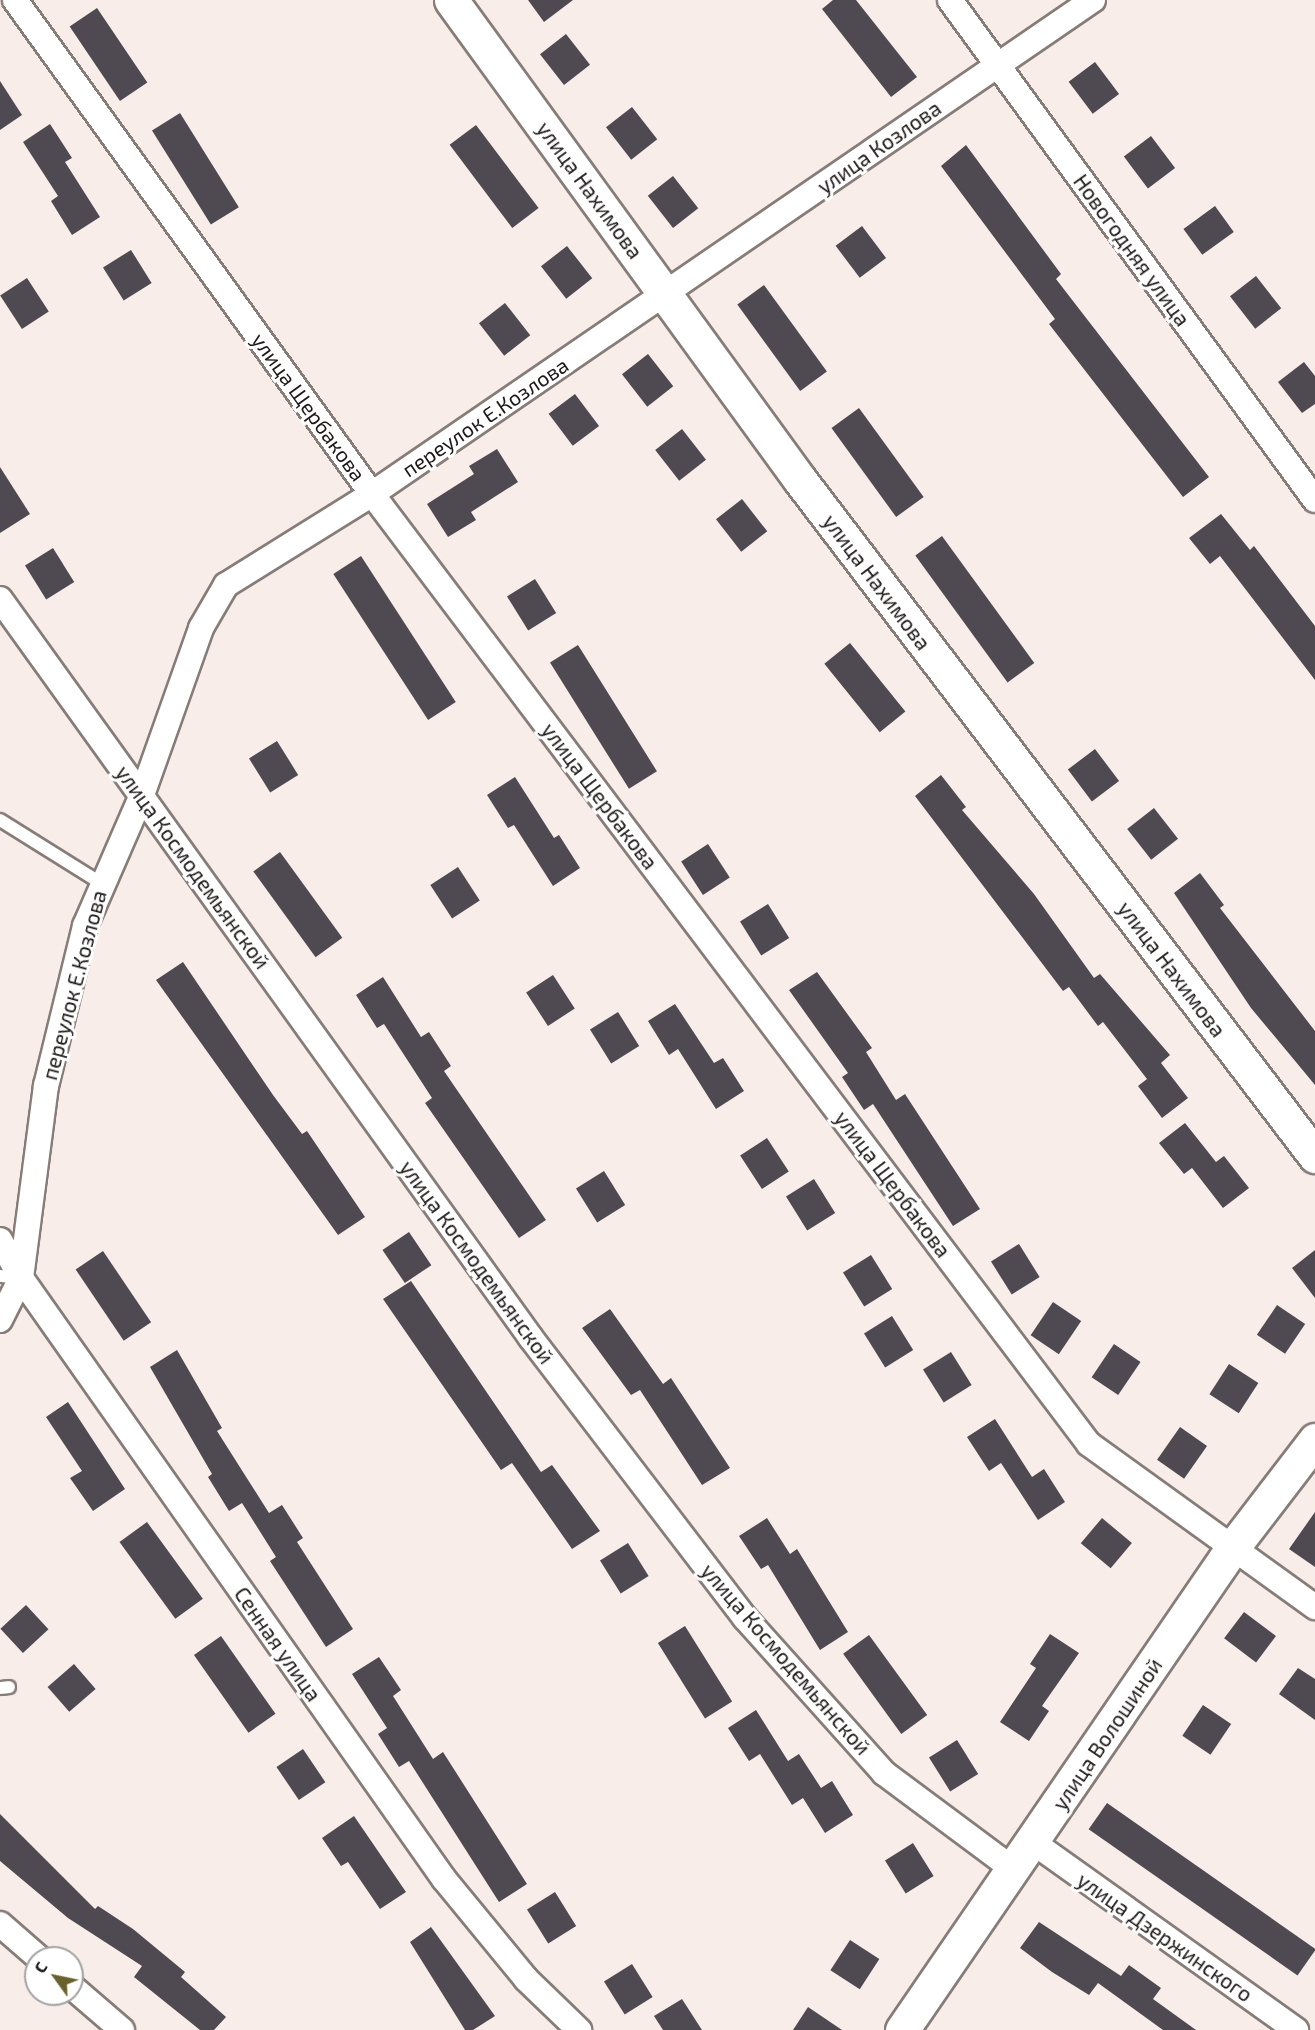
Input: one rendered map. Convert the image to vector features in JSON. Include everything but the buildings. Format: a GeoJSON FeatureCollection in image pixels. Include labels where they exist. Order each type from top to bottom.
{"type":"FeatureCollection","features":[{"type":"Feature","properties":{"kind":"main road","name":"улица Нахимова"},"geometry":{"type":"LineString","coordinates":[[450,0],[807,489],[1315,1156]]}},
{"type":"Feature","properties":{"kind":"main road","name":"улица Волошиной"},"geometry":{"type":"LineString","coordinates":[[902,2030],[1034,1843],[1233,1547],[1315,1440]]}},
{"type":"Feature","properties":{"kind":"street","name":"улица Щербакова"},"geometry":{"type":"LineString","coordinates":[[15,0],[372,494],[1089,1444],[1315,1607]]}},
{"type":"Feature","properties":{"kind":"street","name":"Новогодняя улица"},"geometry":{"type":"LineString","coordinates":[[950,0],[1315,500]]}},
{"type":"Feature","properties":{"kind":"street","name":"улица Козлова"},"geometry":{"type":"LineString","coordinates":[[666,294],[1093,0]]}},
{"type":"Feature","properties":{"kind":"street","name":"переулок Е.Козлова"},"geometry":{"type":"LineString","coordinates":[[0,1320],[46,1086],[101,883],[142,795],[201,628],[226,585],[372,494],[666,294]]}},
{"type":"Feature","properties":{"kind":"street","name":"улица Космодемьянской"},"geometry":{"type":"LineString","coordinates":[[0,599],[531,1338],[745,1618],[884,1773],[1014,1870]]}},
{"type":"Feature","properties":{"kind":"street","name":"Сенная улица"},"geometry":{"type":"LineString","coordinates":[[0,1240],[10,1277],[444,1879],[526,1979],[579,2030]]}},
{"type":"Feature","properties":{"kind":"street","name":"улица Дзержинского"},"geometry":{"type":"LineString","coordinates":[[1034,1843],[1296,2030]]}},
{"type":"Feature","properties":{"kind":"street"},"geometry":{"type":"LineString","coordinates":[[0,1924],[25,1946]]}},
{"type":"Feature","properties":{"kind":"street"},"geometry":{"type":"LineString","coordinates":[[84,1997],[122,2030]]}},
{"type":"Feature","properties":{"kind":"lane"},"geometry":{"type":"LineString","coordinates":[[0,820],[101,883]]}}]}
